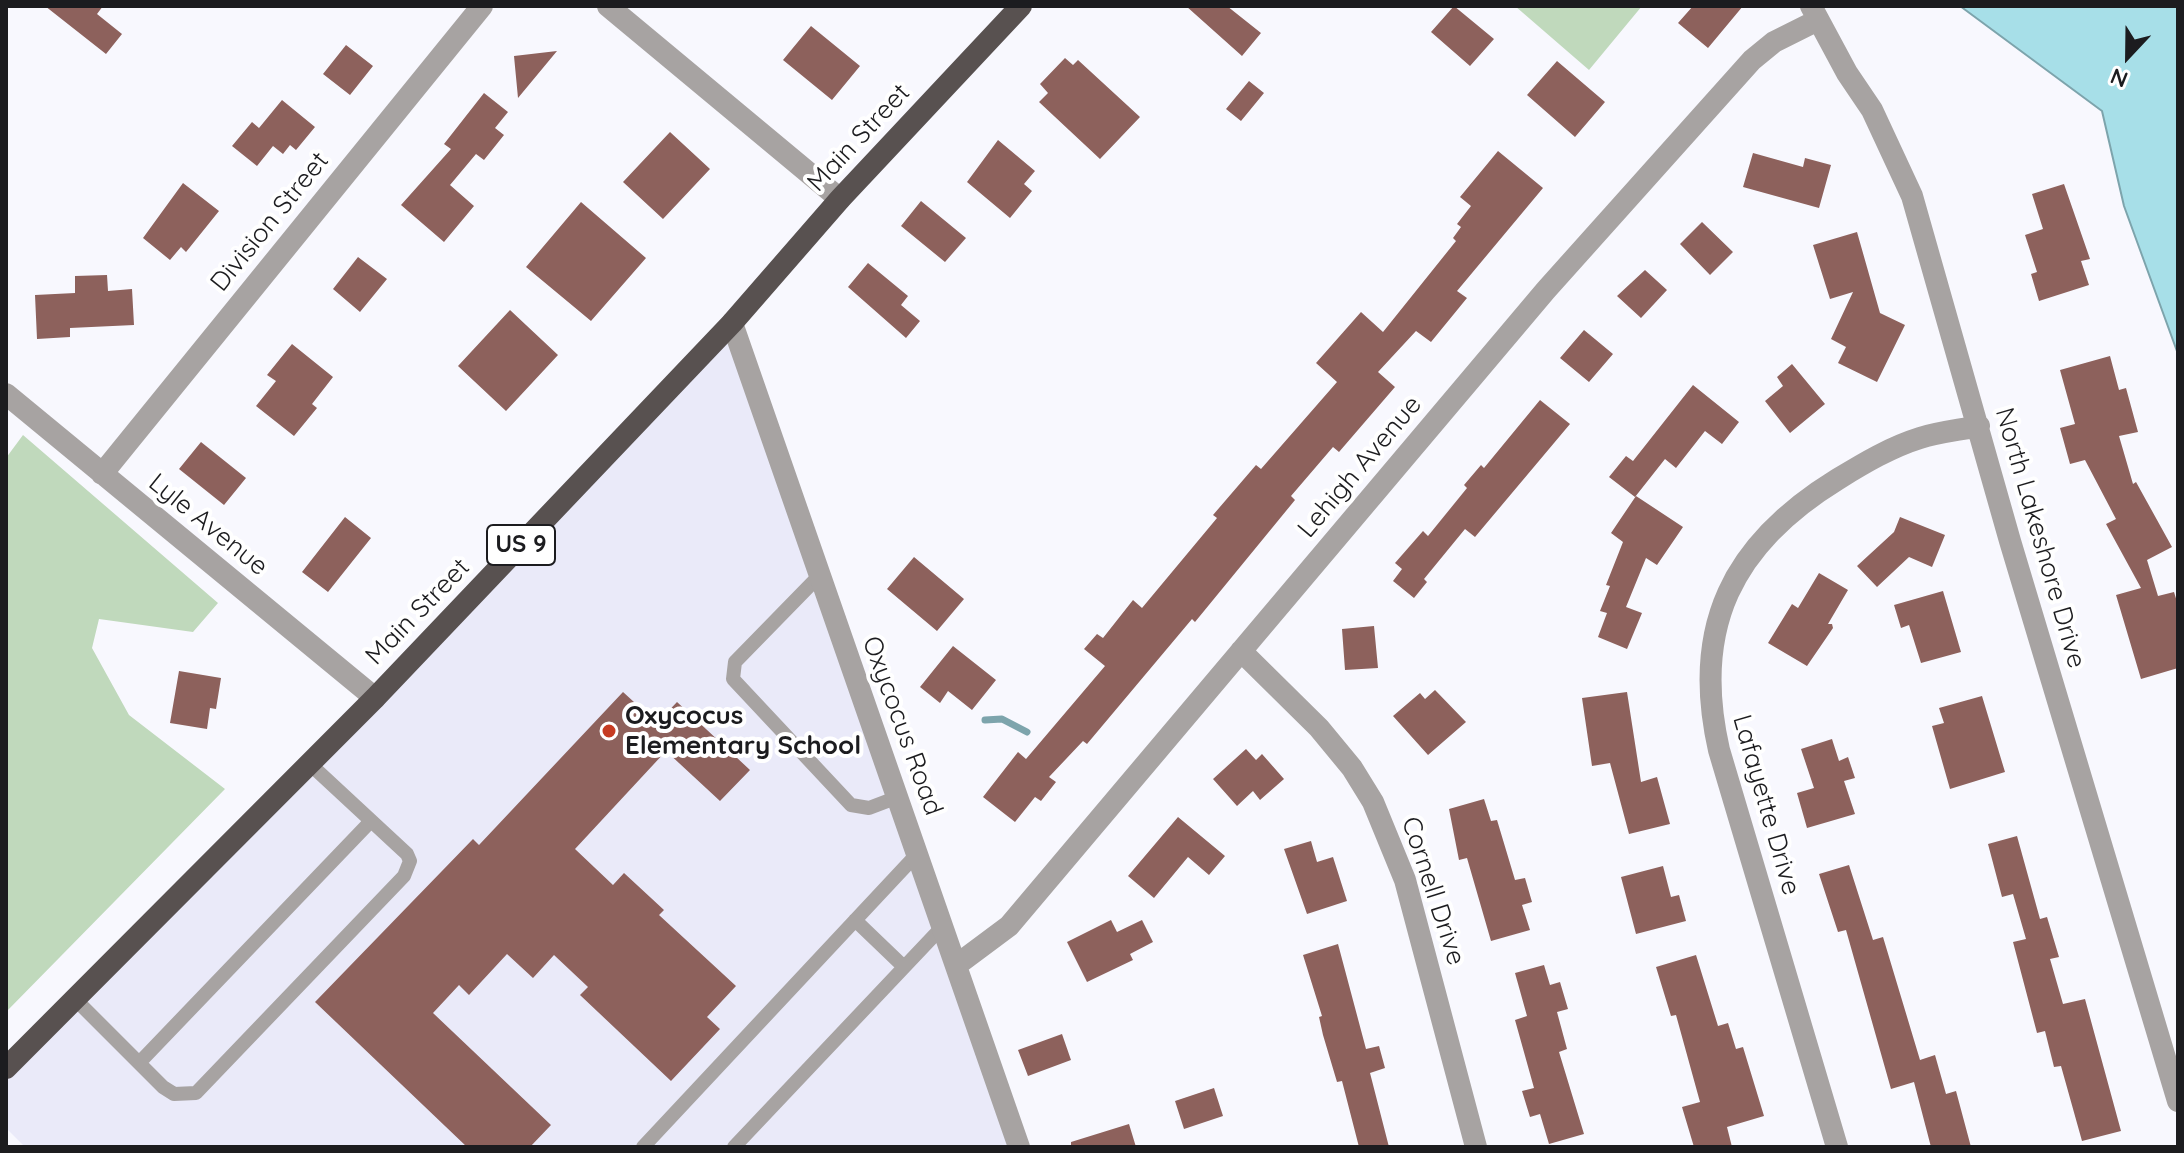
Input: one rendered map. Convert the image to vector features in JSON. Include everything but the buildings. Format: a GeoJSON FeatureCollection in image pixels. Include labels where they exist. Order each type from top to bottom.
{"type":"FeatureCollection","features":[{"type":"Feature","properties":{"kind":"highway","name":"Main Street"},"geometry":{"type":"LineString","coordinates":[[6,1068],[311,765],[732,323],[840,199],[1021,6]]}},
{"type":"Feature","properties":{"kind":"street","name":"Division Street"},"geometry":{"type":"LineString","coordinates":[[102,474],[482,6]]}},
{"type":"Feature","properties":{"kind":"street"},"geometry":{"type":"LineString","coordinates":[[608,6],[840,199]]}},
{"type":"Feature","properties":{"kind":"street","name":"North Lakeshore Drive"},"geometry":{"type":"LineString","coordinates":[[1814,13],[1872,110],[1902,171],[2178,1101]]}},
{"type":"Feature","properties":{"kind":"street","name":"Lehigh Avenue"},"geometry":{"type":"LineString","coordinates":[[958,964],[1009,926],[1546,290],[1752,60],[1814,13]]}},
{"type":"Feature","properties":{"kind":"street","name":"Oxycocus Road"},"geometry":{"type":"LineString","coordinates":[[732,323],[818,577],[958,964],[1019,1147]]}},
{"type":"Feature","properties":{"kind":"street","name":"Lyle Avenue"},"geometry":{"type":"LineString","coordinates":[[6,394],[375,698]]}},
{"type":"Feature","properties":{"kind":"street","name":"Lafayette Drive"},"geometry":{"type":"LineString","coordinates":[[1837,1147],[1719,750],[1710,711],[1711,648],[1731,588],[1746,560],[1787,515],[1861,465],[1901,445],[1979,426]]}},
{"type":"Feature","properties":{"kind":"street","name":"Cornell Drive"},"geometry":{"type":"LineString","coordinates":[[1241,651],[1319,728],[1352,768],[1373,802],[1405,880],[1476,1147]]}},
{"type":"Feature","properties":{"kind":"lane"},"geometry":{"type":"LineString","coordinates":[[818,577],[735,662],[733,679],[851,805],[869,808],[898,797]]}},
{"type":"Feature","properties":{"kind":"lane"},"geometry":{"type":"LineString","coordinates":[[76,1000],[174,1094],[196,1093],[207,1082],[404,876],[410,861],[407,854],[311,765]]}},
{"type":"Feature","properties":{"kind":"lane"},"geometry":{"type":"LineString","coordinates":[[139,1063],[371,821]]}},
{"type":"Feature","properties":{"kind":"lane"},"geometry":{"type":"LineString","coordinates":[[643,1147],[918,853]]}},
{"type":"Feature","properties":{"kind":"lane"},"geometry":{"type":"LineString","coordinates":[[855,920],[904,967]]}},
{"type":"Feature","properties":{"kind":"lane"},"geometry":{"type":"LineString","coordinates":[[734,1147],[944,925]]}},
{"type":"Feature","properties":{"kind":"shaded area","name":"Oxycocus Elementary School"},"geometry":{"type":"Polygon","coordinates":[[[732,323],[1019,1147],[25,1147],[6,1128],[6,1068],[732,323]]]}},
{"type":"Feature","properties":{"kind":"green space"},"geometry":{"type":"Polygon","coordinates":[[[1515,6],[1642,6],[1589,70],[1515,6]]]}},
{"type":"Feature","properties":{"kind":"green space"},"geometry":{"type":"Polygon","coordinates":[[[23,435],[218,603],[193,632],[99,619],[92,648],[129,715],[225,789],[6,1012],[6,458],[23,435]]]}},
{"type":"Feature","properties":{"kind":"water"},"geometry":{"type":"Polygon","coordinates":[[[1960,6],[2178,6],[2178,354],[2124,206],[2102,111],[1960,6]]]}},
{"type":"Feature","properties":{"kind":"waterway"},"geometry":{"type":"LineString","coordinates":[[985,720],[1002,719],[1027,732]]}},
{"type":"Feature","properties":{"kind":"place","name":"Oxycocus Elementary School"},"geometry":{"type":"Point","coordinates":[609,731]}}]}
